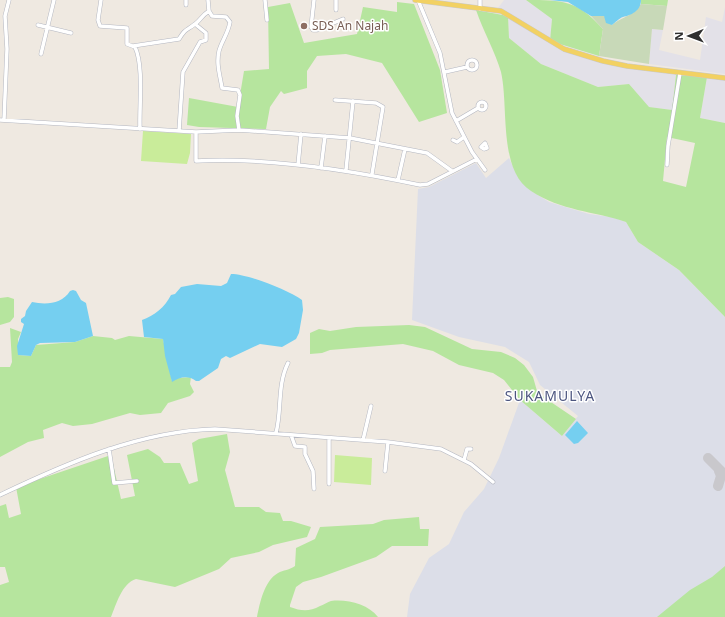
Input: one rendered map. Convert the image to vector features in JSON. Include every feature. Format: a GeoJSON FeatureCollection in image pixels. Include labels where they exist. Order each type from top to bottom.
{"type":"FeatureCollection","features":[{"type":"Feature","properties":{"kind":"main road"},"geometry":{"type":"LineString","coordinates":[[416,0],[501,11],[564,49],[575,53],[627,66],[725,78]]}},
{"type":"Feature","properties":{"kind":"street"},"geometry":{"type":"LineString","coordinates":[[9,0],[6,16],[7,49],[2,120],[196,132],[239,130],[350,138],[430,154],[452,171]]}},
{"type":"Feature","properties":{"kind":"street"},"geometry":{"type":"LineString","coordinates":[[41,54],[54,0]]}},
{"type":"Feature","properties":{"kind":"street"},"geometry":{"type":"LineString","coordinates":[[101,0],[98,20],[100,26],[127,28],[127,44],[133,46],[179,40],[185,29],[196,24],[201,16],[209,11]]}},
{"type":"Feature","properties":{"kind":"street"},"geometry":{"type":"LineString","coordinates":[[186,0],[186,5]]}},
{"type":"Feature","properties":{"kind":"street"},"geometry":{"type":"LineString","coordinates":[[208,0],[209,11],[212,16],[226,17],[230,22],[228,33],[219,52],[217,67],[222,88],[225,90],[238,90],[240,95],[237,116],[239,130]]}},
{"type":"Feature","properties":{"kind":"street"},"geometry":{"type":"LineString","coordinates":[[265,0],[266,20]]}},
{"type":"Feature","properties":{"kind":"street"},"geometry":{"type":"LineString","coordinates":[[314,0],[311,27],[313,30],[317,30],[342,19]]}},
{"type":"Feature","properties":{"kind":"street"},"geometry":{"type":"LineString","coordinates":[[336,0],[336,10]]}},
{"type":"Feature","properties":{"kind":"street"},"geometry":{"type":"LineString","coordinates":[[416,0],[437,44],[445,72],[450,104],[456,121],[472,152],[485,170]]}},
{"type":"Feature","properties":{"kind":"street"},"geometry":{"type":"LineString","coordinates":[[480,0],[480,8]]}},
{"type":"Feature","properties":{"kind":"street"},"geometry":{"type":"LineString","coordinates":[[178,131],[183,72],[200,42],[206,40],[206,33],[196,24]]}},
{"type":"Feature","properties":{"kind":"street"},"geometry":{"type":"LineString","coordinates":[[38,25],[71,33]]}},
{"type":"Feature","properties":{"kind":"street"},"geometry":{"type":"LineString","coordinates":[[133,46],[136,50],[140,66],[140,129]]}},
{"type":"Feature","properties":{"kind":"street"},"geometry":{"type":"LineString","coordinates":[[445,72],[467,67]]}},
{"type":"Feature","properties":{"kind":"street"},"geometry":{"type":"LineString","coordinates":[[667,165],[668,146],[680,73]]}},
{"type":"Feature","properties":{"kind":"street"},"geometry":{"type":"LineString","coordinates":[[335,100],[376,103],[383,107],[372,174]]}},
{"type":"Feature","properties":{"kind":"street"},"geometry":{"type":"LineString","coordinates":[[346,170],[353,101]]}},
{"type":"Feature","properties":{"kind":"street"},"geometry":{"type":"LineString","coordinates":[[456,121],[478,108]]}},
{"type":"Feature","properties":{"kind":"street"},"geometry":{"type":"LineString","coordinates":[[196,132],[196,161],[220,160],[346,170],[424,185],[477,159]]}},
{"type":"Feature","properties":{"kind":"street"},"geometry":{"type":"LineString","coordinates":[[298,165],[301,134]]}},
{"type":"Feature","properties":{"kind":"street"},"geometry":{"type":"LineString","coordinates":[[321,168],[325,136]]}},
{"type":"Feature","properties":{"kind":"street"},"geometry":{"type":"LineString","coordinates":[[453,140],[457,142],[464,137]]}},
{"type":"Feature","properties":{"kind":"street"},"geometry":{"type":"LineString","coordinates":[[472,152],[482,147]]}},
{"type":"Feature","properties":{"kind":"street"},"geometry":{"type":"LineString","coordinates":[[398,180],[405,149]]}},
{"type":"Feature","properties":{"kind":"street"},"geometry":{"type":"LineString","coordinates":[[276,433],[280,419],[279,404],[283,377],[288,363]]}},
{"type":"Feature","properties":{"kind":"street"},"geometry":{"type":"LineString","coordinates":[[363,440],[371,406]]}},
{"type":"Feature","properties":{"kind":"street"},"geometry":{"type":"LineString","coordinates":[[0,495],[41,475],[109,449],[141,440],[201,429],[276,433],[441,448],[464,460],[493,482]]}},
{"type":"Feature","properties":{"kind":"street"},"geometry":{"type":"LineString","coordinates":[[291,435],[295,446],[305,447],[305,454],[313,471],[314,490]]}},
{"type":"Feature","properties":{"kind":"street"},"geometry":{"type":"LineString","coordinates":[[329,438],[329,484]]}},
{"type":"Feature","properties":{"kind":"street"},"geometry":{"type":"LineString","coordinates":[[385,471],[388,442]]}},
{"type":"Feature","properties":{"kind":"street"},"geometry":{"type":"LineString","coordinates":[[109,449],[114,483],[137,481]]}},
{"type":"Feature","properties":{"kind":"street"},"geometry":{"type":"LineString","coordinates":[[464,460],[467,449],[471,449]]}},
{"type":"Feature","properties":{"kind":"shaded area"},"geometry":{"type":"Polygon","coordinates":[[[504,0],[526,0],[552,19],[550,41],[598,62],[676,75],[672,110],[648,107],[629,84],[598,87],[541,64],[509,38],[508,16],[498,8],[504,0]]]}},
{"type":"Feature","properties":{"kind":"shaded area"},"geometry":{"type":"Polygon","coordinates":[[[725,7],[725,74],[649,64],[652,29],[663,30],[659,50],[700,60],[706,17],[722,22],[725,7]]]}},
{"type":"Feature","properties":{"kind":"shaded area"},"geometry":{"type":"Polygon","coordinates":[[[707,77],[725,80],[725,123],[700,118],[707,77]]]}},
{"type":"Feature","properties":{"kind":"shaded area"},"geometry":{"type":"Polygon","coordinates":[[[509,158],[518,177],[530,190],[549,202],[589,214],[612,217],[626,222],[638,242],[679,270],[725,317],[725,617],[407,617],[410,594],[429,558],[449,544],[464,512],[484,489],[499,458],[520,400],[562,436],[578,416],[540,385],[529,362],[505,347],[459,337],[412,320],[418,189],[429,187],[476,163],[486,178],[509,158]]]}},
{"type":"Feature","properties":{"kind":"green space"},"geometry":{"type":"Polygon","coordinates":[[[526,0],[550,0],[560,2],[577,7],[585,12],[603,29],[599,56],[550,41],[552,19],[526,0]]]}},
{"type":"Feature","properties":{"kind":"green space"},"geometry":{"type":"Polygon","coordinates":[[[641,0],[668,0],[667,6],[641,4],[641,0]]]}},
{"type":"Feature","properties":{"kind":"green space"},"geometry":{"type":"Polygon","coordinates":[[[397,2],[414,4],[440,70],[447,113],[419,122],[382,63],[346,54],[317,56],[307,71],[307,88],[284,94],[281,91],[270,107],[266,129],[199,127],[187,125],[189,98],[238,107],[244,71],[269,69],[268,7],[290,3],[304,43],[357,34],[363,7],[397,12],[397,2]]]}},
{"type":"Feature","properties":{"kind":"green space"},"geometry":{"type":"Polygon","coordinates":[[[641,4],[667,6],[663,30],[652,29],[649,64],[599,56],[603,29],[591,16],[604,16],[612,25],[637,9],[641,4]]]}},
{"type":"Feature","properties":{"kind":"green space"},"geometry":{"type":"Polygon","coordinates":[[[476,10],[508,16],[509,38],[541,64],[598,87],[629,84],[649,107],[672,110],[676,75],[707,77],[700,118],[725,123],[725,317],[679,270],[638,242],[626,222],[554,203],[531,191],[521,181],[514,168],[509,153],[501,72],[496,56],[476,10]],[[667,137],[663,181],[686,187],[695,143],[667,137]]]}},
{"type":"Feature","properties":{"kind":"green space"},"geometry":{"type":"Polygon","coordinates":[[[143,131],[191,134],[190,153],[187,164],[141,161],[143,131]]]}},
{"type":"Feature","properties":{"kind":"green space"},"geometry":{"type":"Polygon","coordinates":[[[8,297],[14,299],[14,317],[10,322],[0,325],[0,298],[8,297]]]}},
{"type":"Feature","properties":{"kind":"green space"},"geometry":{"type":"Polygon","coordinates":[[[409,325],[425,327],[472,349],[501,352],[515,358],[524,365],[533,377],[537,391],[576,419],[562,436],[520,400],[504,380],[493,373],[459,365],[433,351],[403,344],[330,350],[322,353],[310,354],[310,333],[319,329],[330,331],[356,327],[409,325]]]}},
{"type":"Feature","properties":{"kind":"green space"},"geometry":{"type":"Polygon","coordinates":[[[10,328],[21,332],[18,339],[18,355],[31,356],[36,345],[75,342],[93,336],[112,338],[115,340],[129,336],[163,339],[172,381],[178,378],[191,377],[190,384],[194,392],[190,396],[168,403],[161,413],[140,415],[130,413],[92,424],[73,426],[62,423],[43,430],[44,438],[28,442],[0,457],[0,367],[10,367],[12,362],[10,328]]]}},
{"type":"Feature","properties":{"kind":"green space"},"geometry":{"type":"Polygon","coordinates":[[[227,434],[230,452],[225,470],[235,507],[259,507],[266,512],[280,513],[283,521],[291,521],[311,527],[307,537],[273,545],[259,552],[231,558],[219,569],[175,587],[136,579],[131,581],[123,590],[111,617],[0,617],[0,585],[9,582],[5,567],[0,567],[0,506],[6,504],[9,518],[21,514],[16,487],[111,455],[121,499],[135,496],[127,455],[148,449],[160,457],[164,463],[180,463],[189,484],[198,481],[192,443],[199,439],[227,434]]]}},
{"type":"Feature","properties":{"kind":"green space"},"geometry":{"type":"Polygon","coordinates":[[[335,455],[372,458],[371,485],[334,482],[335,455]]]}},
{"type":"Feature","properties":{"kind":"green space"},"geometry":{"type":"Polygon","coordinates":[[[419,517],[420,529],[429,529],[428,546],[392,546],[376,557],[303,582],[296,587],[290,605],[290,607],[309,610],[331,601],[344,601],[357,603],[374,612],[378,617],[257,617],[263,593],[269,581],[278,573],[295,566],[296,548],[315,539],[320,527],[373,524],[384,520],[419,517]]]}},
{"type":"Feature","properties":{"kind":"green space"},"geometry":{"type":"Polygon","coordinates":[[[725,566],[725,617],[657,617],[690,590],[712,577],[725,566]]]}},
{"type":"Feature","properties":{"kind":"water"},"geometry":{"type":"Polygon","coordinates":[[[550,0],[641,0],[641,4],[635,12],[620,18],[612,25],[606,23],[604,16],[591,16],[568,2],[550,0]]]}},
{"type":"Feature","properties":{"kind":"water"},"geometry":{"type":"Polygon","coordinates":[[[231,274],[268,283],[302,300],[303,310],[299,333],[296,339],[282,347],[260,344],[230,358],[226,356],[221,359],[218,368],[199,381],[184,377],[172,382],[165,356],[163,339],[144,337],[142,320],[159,310],[171,295],[175,294],[181,287],[197,284],[221,286],[227,283],[231,274]]]}},
{"type":"Feature","properties":{"kind":"water"},"geometry":{"type":"Polygon","coordinates":[[[70,291],[76,291],[81,300],[86,303],[93,336],[75,342],[40,343],[36,345],[31,356],[18,355],[17,346],[24,324],[21,322],[21,319],[25,316],[26,311],[32,302],[48,303],[58,301],[63,299],[70,291]]]}},
{"type":"Feature","properties":{"kind":"water"},"geometry":{"type":"Polygon","coordinates":[[[577,421],[588,433],[578,443],[574,444],[565,435],[577,421]]]}},
{"type":"Feature","properties":{"kind":"taxiway"},"geometry":{"type":"LineString","coordinates":[[708,458],[725,475]]}},
{"type":"Feature","properties":{"kind":"taxiway"},"geometry":{"type":"LineString","coordinates":[[718,486],[721,476],[719,471]]}},
{"type":"Feature","properties":{"kind":"place","name":"SDS An Najah"},"geometry":{"type":"Point","coordinates":[304,26]}},
{"type":"Feature","properties":{"kind":"district","name":"SUKAMULYA"},"geometry":{"type":"Point","coordinates":[550,396]}}]}
